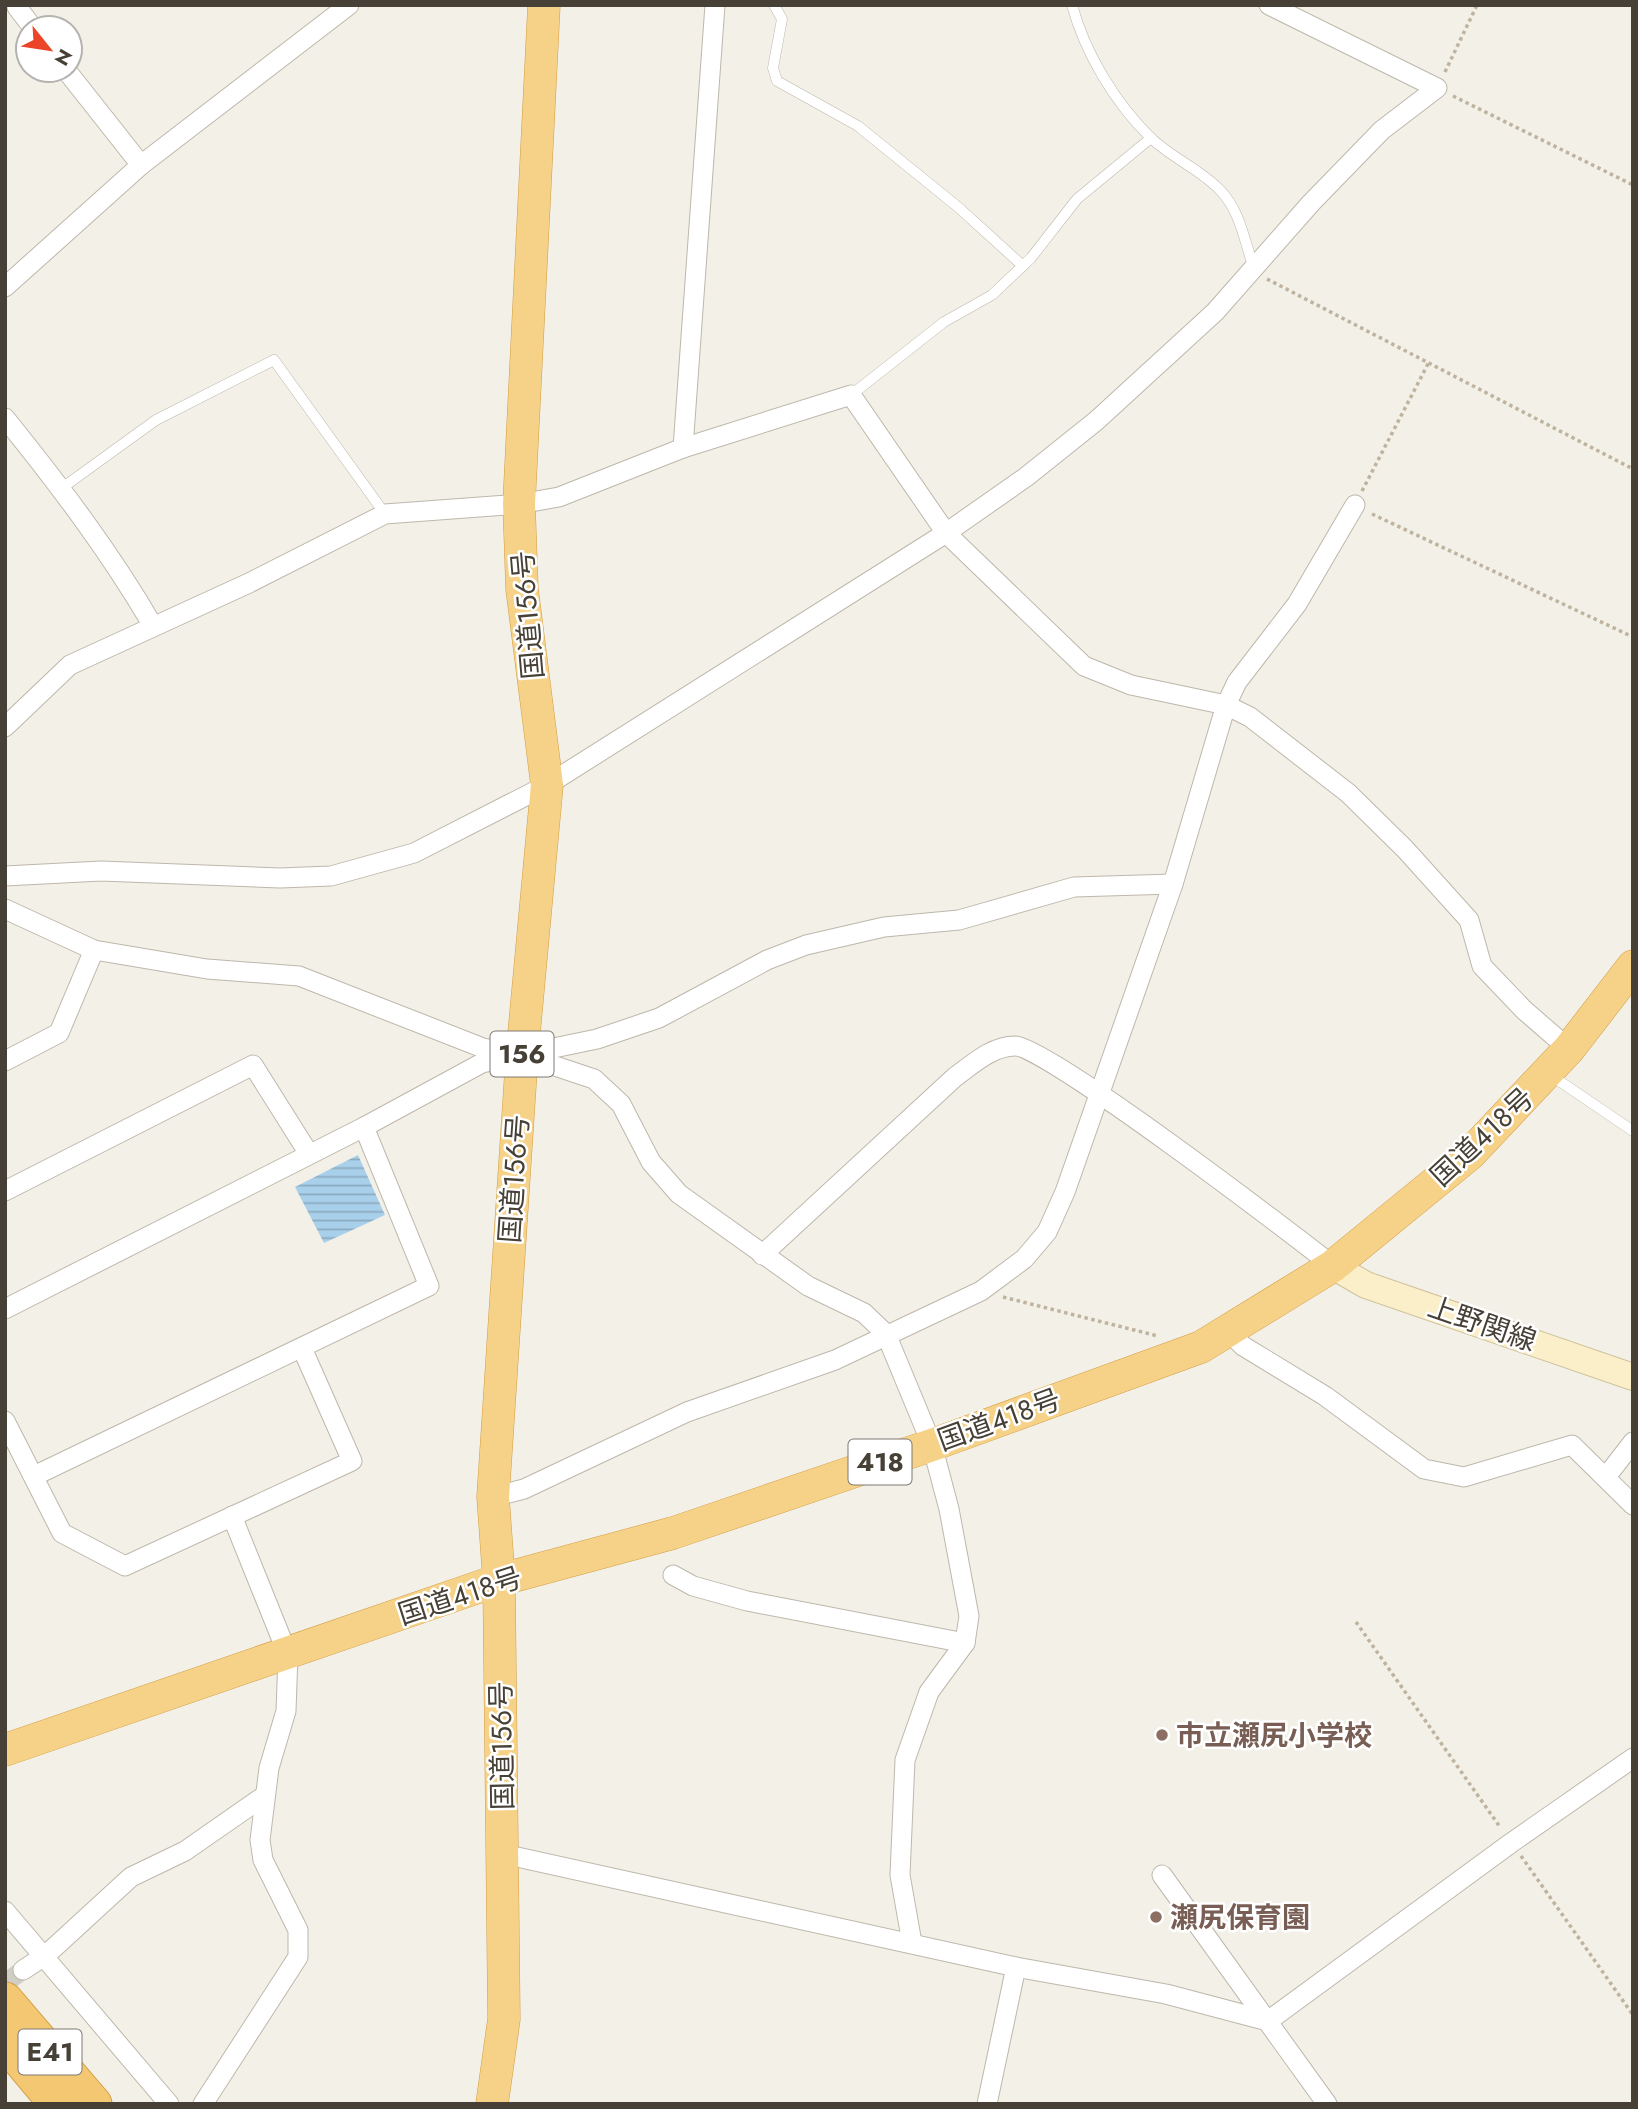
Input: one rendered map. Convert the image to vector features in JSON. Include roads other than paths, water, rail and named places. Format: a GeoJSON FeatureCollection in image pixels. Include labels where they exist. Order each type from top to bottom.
{"type":"FeatureCollection","features":[{"type":"Feature","properties":{"kind":"highway","name":"国道156号"},"geometry":{"type":"LineString","coordinates":[[492,2104],[504,2019],[499,1580],[493,1497],[522,1055],[547,785],[522,589],[519,504],[544,5]]}},
{"type":"Feature","properties":{"kind":"highway","name":"国道418号"},"geometry":{"type":"LineString","coordinates":[[5,1750],[288,1655],[499,1580],[673,1533],[932,1445],[1202,1347],[1333,1266],[1470,1154],[1548,1074],[1633,966]]}},
{"type":"Feature","properties":{"kind":"highway","name":"E41"},"geometry":{"type":"LineString","coordinates":[[5,2000],[94,2104]]}},
{"type":"Feature","properties":{"kind":"highway","name":"E41"},"geometry":{"type":"LineString","coordinates":[[5,2042],[58,2104]]}},
{"type":"Feature","properties":{"kind":"main road","name":"上野関線"},"geometry":{"type":"LineString","coordinates":[[1333,1266],[1366,1285],[1633,1377]]}},
{"type":"Feature","properties":{"kind":"street"},"geometry":{"type":"LineString","coordinates":[[683,448],[715,5]]}},
{"type":"Feature","properties":{"kind":"street"},"geometry":{"type":"LineString","coordinates":[[5,876],[101,871],[280,878],[331,876],[414,853],[547,785],[946,533],[1026,477],[1096,421],[1215,312],[1311,202],[1382,130],[1437,88],[1269,5]]}},
{"type":"Feature","properties":{"kind":"street"},"geometry":{"type":"LineString","coordinates":[[7,282],[141,165],[342,7]]}},
{"type":"Feature","properties":{"kind":"street"},"geometry":{"type":"LineString","coordinates":[[77,84],[141,165]]}},
{"type":"Feature","properties":{"kind":"street"},"geometry":{"type":"LineString","coordinates":[[5,727],[70,665],[249,583],[385,514],[519,504],[559,497],[683,448],[851,395],[946,533],[1084,666],[1131,685],[1226,705],[1250,717],[1348,793],[1405,849],[1469,920],[1482,966],[1524,1010],[1569,1049]]}},
{"type":"Feature","properties":{"kind":"street"},"geometry":{"type":"LineString","coordinates":[[5,418],[62,488],[124,575],[153,626]]}},
{"type":"Feature","properties":{"kind":"street"},"geometry":{"type":"LineString","coordinates":[[493,1497],[524,1489],[687,1412],[835,1360],[981,1291],[1024,1259],[1047,1232],[1099,1094],[1173,884],[1226,705],[1237,681],[1297,604],[1355,505]]}},
{"type":"Feature","properties":{"kind":"street"},"geometry":{"type":"LineString","coordinates":[[5,1309],[364,1127],[482,1063],[597,1039],[659,1018],[767,960],[806,945],[884,928],[959,920],[1074,887],[1173,884]]}},
{"type":"Feature","properties":{"kind":"street"},"geometry":{"type":"LineString","coordinates":[[5,909],[94,950],[206,969],[299,976],[482,1048],[522,1055],[594,1079],[621,1104],[651,1162],[679,1194],[808,1286],[864,1313],[886,1334],[932,1445],[949,1509],[969,1616],[965,1643],[929,1692],[905,1759],[900,1875],[912,1943]]}},
{"type":"Feature","properties":{"kind":"street"},"geometry":{"type":"LineString","coordinates":[[5,1061],[59,1033],[94,950]]}},
{"type":"Feature","properties":{"kind":"street"},"geometry":{"type":"LineString","coordinates":[[762,1255],[955,1077],[990,1052],[1017,1045],[1033,1051],[1099,1094],[1333,1266]]}},
{"type":"Feature","properties":{"kind":"street"},"geometry":{"type":"LineString","coordinates":[[5,1191],[253,1065],[309,1154]]}},
{"type":"Feature","properties":{"kind":"street"},"geometry":{"type":"LineString","coordinates":[[34,1476],[429,1286],[364,1127]]}},
{"type":"Feature","properties":{"kind":"street"},"geometry":{"type":"LineString","coordinates":[[1228,1331],[1243,1346],[1325,1396],[1424,1469],[1464,1477],[1572,1446],[1633,1505]]}},
{"type":"Feature","properties":{"kind":"street"},"geometry":{"type":"LineString","coordinates":[[5,1421],[11,1448],[34,1476],[62,1533],[125,1566],[352,1461],[302,1348]]}},
{"type":"Feature","properties":{"kind":"street"},"geometry":{"type":"LineString","coordinates":[[1606,1477],[1633,1442]]}},
{"type":"Feature","properties":{"kind":"street"},"geometry":{"type":"LineString","coordinates":[[203,2104],[298,1957],[298,1930],[263,1860],[260,1840],[269,1768],[286,1711],[288,1655],[232,1516]]}},
{"type":"Feature","properties":{"kind":"street"},"geometry":{"type":"LineString","coordinates":[[673,1575],[693,1586],[747,1601],[965,1643]]}},
{"type":"Feature","properties":{"kind":"street"},"geometry":{"type":"LineString","coordinates":[[1268,2021],[1511,1843],[1633,1758]]}},
{"type":"Feature","properties":{"kind":"street"},"geometry":{"type":"LineString","coordinates":[[23,1970],[46,1955],[131,1877],[185,1851],[264,1796]]}},
{"type":"Feature","properties":{"kind":"street"},"geometry":{"type":"LineString","coordinates":[[503,1853],[1016,1967],[1166,1994],[1268,2021]]}},
{"type":"Feature","properties":{"kind":"street"},"geometry":{"type":"LineString","coordinates":[[1162,1875],[1327,2104]]}},
{"type":"Feature","properties":{"kind":"street"},"geometry":{"type":"LineString","coordinates":[[5,1911],[46,1955],[169,2104]]}},
{"type":"Feature","properties":{"kind":"street"},"geometry":{"type":"LineString","coordinates":[[987,2104],[1016,1967]]}},
{"type":"Feature","properties":{"kind":"lane"},"geometry":{"type":"LineString","coordinates":[[774,5],[782,19],[773,68],[777,81],[858,127],[958,207],[1023,267]]}},
{"type":"Feature","properties":{"kind":"lane"},"geometry":{"type":"LineString","coordinates":[[1072,5],[1079,30],[1106,82],[1151,138],[1220,190],[1240,219],[1255,269]]}},
{"type":"Feature","properties":{"kind":"lane"},"geometry":{"type":"LineString","coordinates":[[851,395],[944,322],[992,295],[1023,267],[1077,198],[1151,138]]}},
{"type":"Feature","properties":{"kind":"lane"},"geometry":{"type":"LineString","coordinates":[[62,488],[156,421],[274,360],[385,514]]}},
{"type":"Feature","properties":{"kind":"lane"},"geometry":{"type":"LineString","coordinates":[[1548,1074],[1633,1130]]}},
{"type":"Feature","properties":{"kind":"water"},"geometry":{"type":"Polygon","coordinates":[[[358,1155],[385,1215],[324,1243],[295,1187],[358,1155]]]}},
{"type":"Feature","properties":{"kind":"tunnel"},"geometry":{"type":"LineString","coordinates":[[5,1983],[23,1970]]}},
{"type":"Feature","properties":{"kind":"place","name":"市立瀬尻小学校"},"geometry":{"type":"Point","coordinates":[1162,1735]}},
{"type":"Feature","properties":{"kind":"place","name":"瀬尻保育園"},"geometry":{"type":"Point","coordinates":[1156,1917]}}]}
